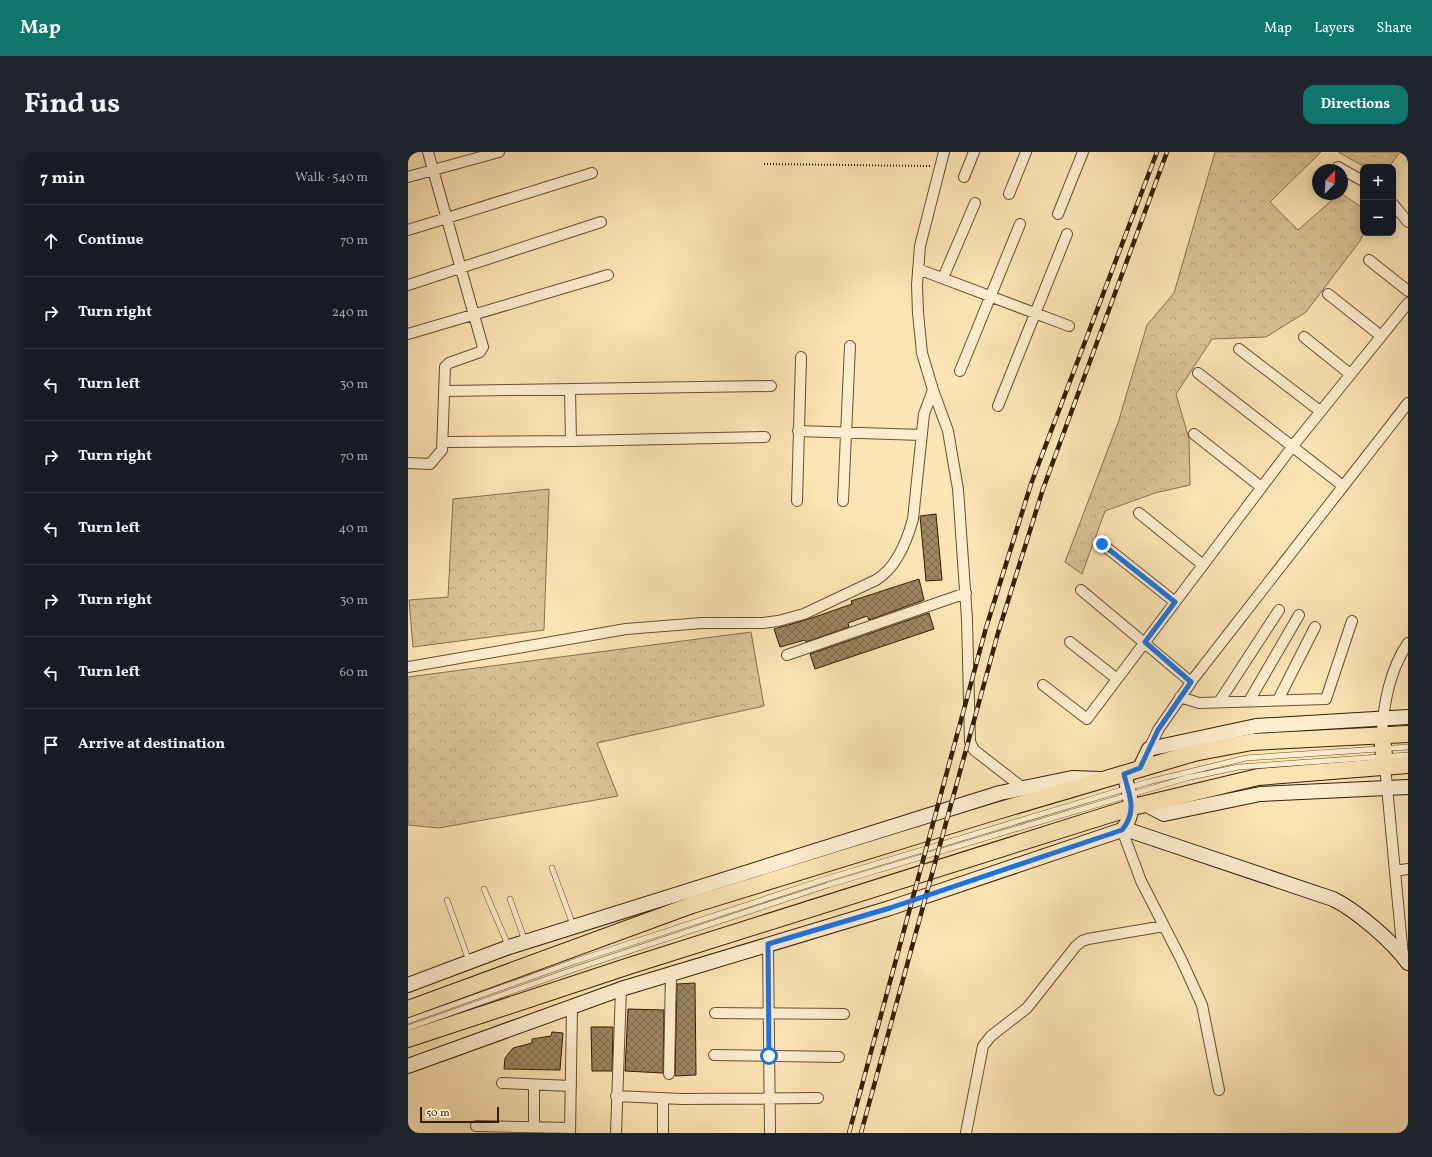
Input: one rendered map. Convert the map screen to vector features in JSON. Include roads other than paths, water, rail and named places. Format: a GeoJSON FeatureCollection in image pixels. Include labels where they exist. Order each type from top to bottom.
{"type":"FeatureCollection","features":[{"type":"Feature","properties":{"kind":"main road"},"geometry":{"type":"LineString","coordinates":[[408,1039],[629,966],[1132,794],[1258,777],[1383,751],[1408,734]]}},
{"type":"Feature","properties":{"kind":"main road"},"geometry":{"type":"LineString","coordinates":[[1132,794],[1140,768],[1194,753],[1252,742],[1383,751],[1408,765]]}},
{"type":"Feature","properties":{"kind":"main road"},"geometry":{"type":"LineString","coordinates":[[408,1009],[692,905],[1105,779],[1132,794]]}},
{"type":"Feature","properties":{"kind":"street"},"geometry":{"type":"LineString","coordinates":[[408,463],[430,464],[442,450],[446,365],[480,352],[483,347],[475,314],[460,268],[428,152]]}},
{"type":"Feature","properties":{"kind":"street"},"geometry":{"type":"LineString","coordinates":[[408,177],[499,152]]}},
{"type":"Feature","properties":{"kind":"street"},"geometry":{"type":"LineString","coordinates":[[944,152],[920,246],[917,292],[922,353],[933,390],[948,431],[960,513],[966,593],[970,742],[974,750],[1023,788]]}},
{"type":"Feature","properties":{"kind":"street"},"geometry":{"type":"LineString","coordinates":[[964,177],[974,152]]}},
{"type":"Feature","properties":{"kind":"street"},"geometry":{"type":"LineString","coordinates":[[1009,194],[1026,152]]}},
{"type":"Feature","properties":{"kind":"street"},"geometry":{"type":"LineString","coordinates":[[1058,214],[1083,152]]}},
{"type":"Feature","properties":{"kind":"street"},"geometry":{"type":"LineString","coordinates":[[408,230],[592,173]]}},
{"type":"Feature","properties":{"kind":"street"},"geometry":{"type":"LineString","coordinates":[[1348,173],[1360,179]]}},
{"type":"Feature","properties":{"kind":"street"},"geometry":{"type":"LineString","coordinates":[[943,278],[975,203]]}},
{"type":"Feature","properties":{"kind":"street"},"geometry":{"type":"LineString","coordinates":[[1396,208],[1408,222]]}},
{"type":"Feature","properties":{"kind":"street"},"geometry":{"type":"LineString","coordinates":[[408,285],[601,222]]}},
{"type":"Feature","properties":{"kind":"street"},"geometry":{"type":"LineString","coordinates":[[960,371],[1020,224]]}},
{"type":"Feature","properties":{"kind":"street"},"geometry":{"type":"LineString","coordinates":[[998,406],[1067,234]]}},
{"type":"Feature","properties":{"kind":"street"},"geometry":{"type":"LineString","coordinates":[[1369,260],[1408,291]]}},
{"type":"Feature","properties":{"kind":"street"},"geometry":{"type":"LineString","coordinates":[[918,269],[1069,326]]}},
{"type":"Feature","properties":{"kind":"street"},"geometry":{"type":"LineString","coordinates":[[408,334],[608,275]]}},
{"type":"Feature","properties":{"kind":"street"},"geometry":{"type":"LineString","coordinates":[[1328,294],[1381,336]]}},
{"type":"Feature","properties":{"kind":"street"},"geometry":{"type":"LineString","coordinates":[[1043,685],[1087,719],[1292,446],[1408,303]]}},
{"type":"Feature","properties":{"kind":"street"},"geometry":{"type":"LineString","coordinates":[[1304,337],[1350,374]]}},
{"type":"Feature","properties":{"kind":"street"},"geometry":{"type":"LineString","coordinates":[[843,500],[850,346]]}},
{"type":"Feature","properties":{"kind":"street"},"geometry":{"type":"LineString","coordinates":[[1239,349],[1320,411]]}},
{"type":"Feature","properties":{"kind":"street"},"geometry":{"type":"LineString","coordinates":[[797,501],[801,357]]}},
{"type":"Feature","properties":{"kind":"street"},"geometry":{"type":"LineString","coordinates":[[1198,373],[1343,486]]}},
{"type":"Feature","properties":{"kind":"street"},"geometry":{"type":"LineString","coordinates":[[445,391],[770,386]]}},
{"type":"Feature","properties":{"kind":"street"},"geometry":{"type":"LineString","coordinates":[[570,390],[570,441]]}},
{"type":"Feature","properties":{"kind":"street"},"geometry":{"type":"LineString","coordinates":[[408,667],[626,629],[702,622],[763,623],[778,621],[804,614],[876,580],[884,574],[897,557],[913,519],[924,410],[933,390]]}},
{"type":"Feature","properties":{"kind":"street"},"geometry":{"type":"LineString","coordinates":[[1140,768],[1158,730],[1191,682],[1408,404]]}},
{"type":"Feature","properties":{"kind":"street"},"geometry":{"type":"LineString","coordinates":[[798,431],[922,435]]}},
{"type":"Feature","properties":{"kind":"street"},"geometry":{"type":"LineString","coordinates":[[1194,434],[1261,488]]}},
{"type":"Feature","properties":{"kind":"street"},"geometry":{"type":"LineString","coordinates":[[443,442],[764,437]]}},
{"type":"Feature","properties":{"kind":"street"},"geometry":{"type":"LineString","coordinates":[[1138,513],[1203,565]]}},
{"type":"Feature","properties":{"kind":"street"},"geometry":{"type":"LineString","coordinates":[[1102,544],[1175,602]]}},
{"type":"Feature","properties":{"kind":"street"},"geometry":{"type":"LineString","coordinates":[[1081,590],[1191,682]]}},
{"type":"Feature","properties":{"kind":"street"},"geometry":{"type":"LineString","coordinates":[[787,655],[966,593]]}},
{"type":"Feature","properties":{"kind":"street"},"geometry":{"type":"LineString","coordinates":[[1219,702],[1279,610]]}},
{"type":"Feature","properties":{"kind":"street"},"geometry":{"type":"LineString","coordinates":[[1249,701],[1299,615]]}},
{"type":"Feature","properties":{"kind":"street"},"geometry":{"type":"LineString","coordinates":[[1180,697],[1199,703],[1326,699],[1352,621]]}},
{"type":"Feature","properties":{"kind":"street"},"geometry":{"type":"LineString","coordinates":[[1278,700],[1315,627]]}},
{"type":"Feature","properties":{"kind":"street"},"geometry":{"type":"LineString","coordinates":[[1070,642],[1117,679]]}},
{"type":"Feature","properties":{"kind":"street"},"geometry":{"type":"LineString","coordinates":[[1405,959],[1404,927],[1395,871],[1383,751],[1382,719],[1399,659],[1408,643]]}},
{"type":"Feature","properties":{"kind":"street"},"geometry":{"type":"LineString","coordinates":[[1149,749],[1256,726],[1408,717]]}},
{"type":"Feature","properties":{"kind":"street"},"geometry":{"type":"LineString","coordinates":[[408,985],[509,947],[1000,793],[1072,778],[1105,779]]}},
{"type":"Feature","properties":{"kind":"street"},"geometry":{"type":"LineString","coordinates":[[1122,830],[1131,817],[1132,794],[1164,814],[1260,794],[1408,787]]}},
{"type":"Feature","properties":{"kind":"street"},"geometry":{"type":"LineString","coordinates":[[1122,830],[1141,881],[1202,1005],[1219,1090]]}},
{"type":"Feature","properties":{"kind":"street"},"geometry":{"type":"LineString","coordinates":[[408,1066],[621,989],[890,908],[1122,830],[1131,831],[1332,899],[1348,907],[1405,959]]}},
{"type":"Feature","properties":{"kind":"street"},"geometry":{"type":"LineString","coordinates":[[1395,871],[1408,869]]}},
{"type":"Feature","properties":{"kind":"street"},"geometry":{"type":"LineString","coordinates":[[966,1133],[983,1046],[991,1036],[1027,1008],[1076,946],[1082,941],[1088,939],[1164,926]]}},
{"type":"Feature","properties":{"kind":"street"},"geometry":{"type":"LineString","coordinates":[[768,944],[770,1133]]}},
{"type":"Feature","properties":{"kind":"street"},"geometry":{"type":"LineString","coordinates":[[669,1074],[671,974]]}},
{"type":"Feature","properties":{"kind":"street"},"geometry":{"type":"LineString","coordinates":[[616,1133],[616,1096],[621,989]]}},
{"type":"Feature","properties":{"kind":"street"},"geometry":{"type":"LineString","coordinates":[[476,1126],[570,1131],[572,1007]]}},
{"type":"Feature","properties":{"kind":"street"},"geometry":{"type":"LineString","coordinates":[[715,1013],[844,1014]]}},
{"type":"Feature","properties":{"kind":"street"},"geometry":{"type":"LineString","coordinates":[[714,1055],[839,1057]]}},
{"type":"Feature","properties":{"kind":"street"},"geometry":{"type":"LineString","coordinates":[[502,1083],[571,1086]]}},
{"type":"Feature","properties":{"kind":"street"},"geometry":{"type":"LineString","coordinates":[[534,1084],[534,1128]]}},
{"type":"Feature","properties":{"kind":"street"},"geometry":{"type":"LineString","coordinates":[[616,1096],[770,1100],[818,1098]]}},
{"type":"Feature","properties":{"kind":"street"},"geometry":{"type":"LineString","coordinates":[[663,1098],[663,1133]]}},
{"type":"Feature","properties":{"kind":"lane"},"geometry":{"type":"LineString","coordinates":[[408,1028],[575,969],[828,885],[1132,794],[1246,758],[1383,751],[1408,747]]}},
{"type":"Feature","properties":{"kind":"lane"},"geometry":{"type":"LineString","coordinates":[[1383,751],[1408,755]]}},
{"type":"Feature","properties":{"kind":"lane"},"geometry":{"type":"LineString","coordinates":[[408,1021],[569,963],[826,879],[1132,794]]}},
{"type":"Feature","properties":{"kind":"lane"},"geometry":{"type":"LineString","coordinates":[[552,868],[573,927]]}},
{"type":"Feature","properties":{"kind":"lane"},"geometry":{"type":"LineString","coordinates":[[484,889],[509,947]]}},
{"type":"Feature","properties":{"kind":"lane"},"geometry":{"type":"LineString","coordinates":[[510,899],[526,942]]}},
{"type":"Feature","properties":{"kind":"lane"},"geometry":{"type":"LineString","coordinates":[[447,900],[469,962]]}},
{"type":"Feature","properties":{"kind":"railway"},"geometry":{"type":"LineString","coordinates":[[849,1133],[986,628],[1031,484],[1157,152]]}},
{"type":"Feature","properties":{"kind":"railway"},"geometry":{"type":"LineString","coordinates":[[861,1133],[998,633],[1043,489],[1167,152]]}}]}
